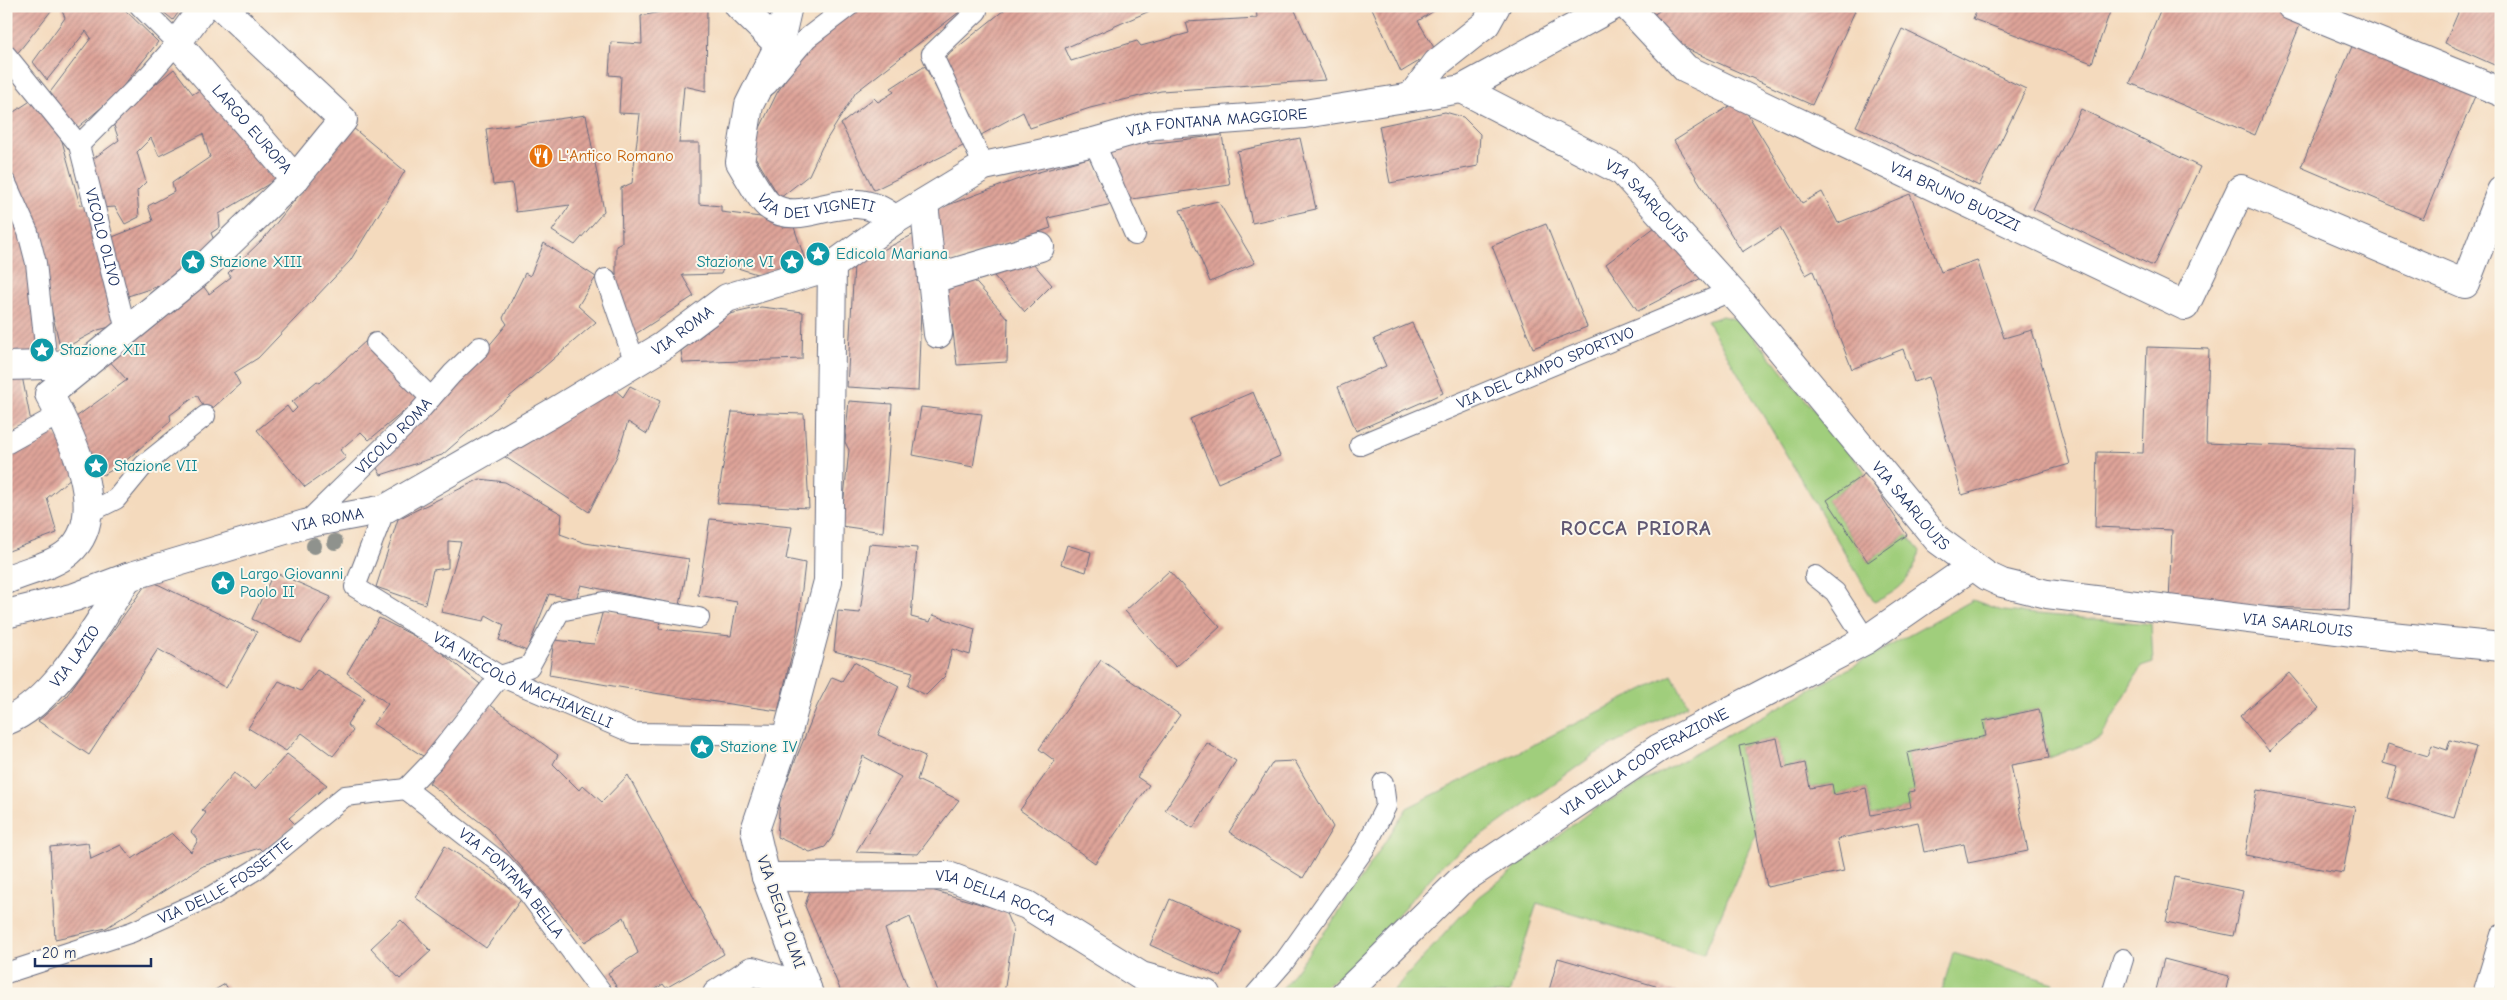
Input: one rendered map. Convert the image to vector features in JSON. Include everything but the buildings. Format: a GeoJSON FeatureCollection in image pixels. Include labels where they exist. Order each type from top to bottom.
{"type":"FeatureCollection","features":[{"type":"Feature","properties":{"kind":"street"},"geometry":{"type":"LineString","coordinates":[[177,43],[204,6]]}},
{"type":"Feature","properties":{"kind":"street","name":"LARGO EUROPA"},"geometry":{"type":"LineString","coordinates":[[177,43],[295,179],[343,120],[221,6]]}},
{"type":"Feature","properties":{"kind":"street"},"geometry":{"type":"LineString","coordinates":[[738,6],[779,45]]}},
{"type":"Feature","properties":{"kind":"street","name":"VIA DEI VIGNETI"},"geometry":{"type":"LineString","coordinates":[[788,6],[779,45],[749,105],[740,162],[769,206],[788,214],[857,202],[882,209],[895,220]]}},
{"type":"Feature","properties":{"kind":"street"},"geometry":{"type":"LineString","coordinates":[[1411,97],[1437,64],[1486,24],[1496,6]]}},
{"type":"Feature","properties":{"kind":"street","name":"VIA FONTANA MAGGIORE"},"geometry":{"type":"LineString","coordinates":[[832,266],[895,220],[984,166],[1094,142],[1154,125],[1304,114],[1462,89],[1613,6]]}},
{"type":"Feature","properties":{"kind":"street","name":"VIA BRUNO BUOZZI"},"geometry":{"type":"LineString","coordinates":[[1627,6],[1686,70],[2185,306],[2241,189],[2465,284],[2501,191]]}},
{"type":"Feature","properties":{"kind":"street"},"geometry":{"type":"LineString","coordinates":[[2291,6],[2501,92]]}},
{"type":"Feature","properties":{"kind":"street","name":"VIA SAARLOUIS"},"geometry":{"type":"LineString","coordinates":[[1462,89],[1623,172],[1731,291],[1938,540],[1971,566],[2002,583],[2047,594],[2362,633],[2501,647]]}},
{"type":"Feature","properties":{"kind":"street"},"geometry":{"type":"LineString","coordinates":[[9,578],[68,553],[83,537],[86,514],[86,479],[60,414],[48,394],[199,272],[295,179]]}},
{"type":"Feature","properties":{"kind":"street"},"geometry":{"type":"LineString","coordinates":[[924,203],[938,334]]}},
{"type":"Feature","properties":{"kind":"street"},"geometry":{"type":"LineString","coordinates":[[932,279],[1040,247]]}},
{"type":"Feature","properties":{"kind":"street"},"geometry":{"type":"LineString","coordinates":[[787,734],[828,581],[832,266]]}},
{"type":"Feature","properties":{"kind":"street","name":"VIA ROMA"},"geometry":{"type":"LineString","coordinates":[[6,614],[75,597],[128,577],[305,524],[385,509],[663,346],[727,298],[832,266]]}},
{"type":"Feature","properties":{"kind":"street"},"geometry":{"type":"LineString","coordinates":[[6,366],[86,364]]}},
{"type":"Feature","properties":{"kind":"street","name":"VIA DELLA COOPERAZIONE"},"geometry":{"type":"LineString","coordinates":[[1345,994],[1459,882],[1659,748],[1866,640],[1971,566]]}},
{"type":"Feature","properties":{"kind":"street","name":"VIA LAZIO"},"geometry":{"type":"LineString","coordinates":[[6,721],[34,703],[57,683],[128,577]]}},
{"type":"Feature","properties":{"kind":"street","name":"VIA DEGLI OLMI"},"geometry":{"type":"LineString","coordinates":[[787,734],[754,830],[766,877],[808,991]]}},
{"type":"Feature","properties":{"kind":"street","name":"VIA DELLA ROCCA"},"geometry":{"type":"LineString","coordinates":[[766,877],[948,876],[1027,905],[1142,976],[1206,994]]}},
{"type":"Feature","properties":{"kind":"street"},"geometry":{"type":"LineString","coordinates":[[717,994],[752,971],[808,991]]}},
{"type":"Feature","properties":{"kind":"lane"},"geometry":{"type":"LineString","coordinates":[[79,145],[150,74],[177,43],[140,6]]}},
{"type":"Feature","properties":{"kind":"lane"},"geometry":{"type":"LineString","coordinates":[[749,105],[807,38],[849,6]]}},
{"type":"Feature","properties":{"kind":"lane"},"geometry":{"type":"LineString","coordinates":[[979,8],[932,54],[984,166]]}},
{"type":"Feature","properties":{"kind":"lane","name":"VICOLO OLIVO"},"geometry":{"type":"LineString","coordinates":[[6,55],[79,145],[126,330]]}},
{"type":"Feature","properties":{"kind":"lane"},"geometry":{"type":"LineString","coordinates":[[1094,142],[1135,235]]}},
{"type":"Feature","properties":{"kind":"lane"},"geometry":{"type":"LineString","coordinates":[[8,189],[28,232],[36,263],[47,364]]}},
{"type":"Feature","properties":{"kind":"lane"},"geometry":{"type":"LineString","coordinates":[[606,279],[635,363]]}},
{"type":"Feature","properties":{"kind":"lane","name":"VIA DEL CAMPO SPORTIVO"},"geometry":{"type":"LineString","coordinates":[[1360,445],[1731,291]]}},
{"type":"Feature","properties":{"kind":"lane"},"geometry":{"type":"LineString","coordinates":[[376,343],[431,398]]}},
{"type":"Feature","properties":{"kind":"lane","name":"VICOLO ROMA"},"geometry":{"type":"LineString","coordinates":[[305,524],[480,347]]}},
{"type":"Feature","properties":{"kind":"lane"},"geometry":{"type":"LineString","coordinates":[[6,444],[60,414]]}},
{"type":"Feature","properties":{"kind":"lane"},"geometry":{"type":"LineString","coordinates":[[86,514],[116,499],[144,465],[205,416]]}},
{"type":"Feature","properties":{"kind":"lane","name":"VIA NICCOLÒ MACHIAVELLI"},"geometry":{"type":"LineString","coordinates":[[385,509],[355,586],[500,676],[633,733],[787,734]]}},
{"type":"Feature","properties":{"kind":"lane"},"geometry":{"type":"LineString","coordinates":[[1815,576],[1835,592],[1866,640]]}},
{"type":"Feature","properties":{"kind":"lane"},"geometry":{"type":"LineString","coordinates":[[406,789],[432,762],[500,676],[529,667],[560,611],[604,602],[699,618]]}},
{"type":"Feature","properties":{"kind":"lane"},"geometry":{"type":"LineString","coordinates":[[1256,994],[1284,962],[1365,848],[1386,806],[1383,783]]}},
{"type":"Feature","properties":{"kind":"lane","name":"VIA DELLE FOSSETTE"},"geometry":{"type":"LineString","coordinates":[[6,973],[132,932],[212,896],[255,870],[345,796],[406,789]]}},
{"type":"Feature","properties":{"kind":"lane","name":"VIA FONTANA BELLA"},"geometry":{"type":"LineString","coordinates":[[406,789],[502,864],[529,894],[603,994]]}},
{"type":"Feature","properties":{"kind":"lane"},"geometry":{"type":"LineString","coordinates":[[2483,994],[2501,935]]}},
{"type":"Feature","properties":{"kind":"lane"},"geometry":{"type":"LineString","coordinates":[[2112,994],[2123,959]]}},
{"type":"Feature","properties":{"kind":"green space"},"geometry":{"type":"Polygon","coordinates":[[[1722,316],[1734,319],[1745,326],[1866,473],[1827,500],[1868,562],[1907,535],[1920,551],[1909,577],[1898,588],[1883,598],[1874,602],[1707,321],[1722,316]]]}},
{"type":"Feature","properties":{"kind":"green space"},"geometry":{"type":"Polygon","coordinates":[[[1973,600],[2002,611],[2151,624],[2153,663],[2141,667],[2101,738],[2049,758],[2039,709],[1983,720],[1986,736],[1907,753],[1915,791],[1908,792],[1911,807],[1871,815],[1866,788],[1834,795],[1831,784],[1810,788],[1805,763],[1783,768],[1777,738],[1739,746],[1756,833],[1704,954],[1537,903],[1509,994],[1390,994],[1478,897],[1591,811],[1973,600]]]}},
{"type":"Feature","properties":{"kind":"green space"},"geometry":{"type":"Polygon","coordinates":[[[1672,675],[1688,705],[1595,754],[1445,862],[1346,972],[1314,994],[1278,994],[1338,914],[1407,808],[1672,675]]]}},
{"type":"Feature","properties":{"kind":"green space"},"geometry":{"type":"Polygon","coordinates":[[[1953,953],[2054,983],[2050,994],[1941,994],[1953,953]]]}},
{"type":"Feature","properties":{"kind":"place","name":"L'Antico Romano"},"geometry":{"type":"Point","coordinates":[541,156]}},
{"type":"Feature","properties":{"kind":"place","name":"Edicola Mariana"},"geometry":{"type":"Point","coordinates":[818,254]}},
{"type":"Feature","properties":{"kind":"place","name":"Stazione XIII"},"geometry":{"type":"Point","coordinates":[193,262]}},
{"type":"Feature","properties":{"kind":"place","name":"Stazione VI"},"geometry":{"type":"Point","coordinates":[792,262]}},
{"type":"Feature","properties":{"kind":"place","name":"Stazione XII"},"geometry":{"type":"Point","coordinates":[42,350]}},
{"type":"Feature","properties":{"kind":"place","name":"Stazione VII"},"geometry":{"type":"Point","coordinates":[96,466]}},
{"type":"Feature","properties":{"kind":"place","name":"Largo Giovanni Paolo II"},"geometry":{"type":"Point","coordinates":[223,583]}},
{"type":"Feature","properties":{"kind":"place","name":"Stazione IV"},"geometry":{"type":"Point","coordinates":[702,747]}},
{"type":"Feature","properties":{"kind":"district","name":"ROCCA PRIORA"},"geometry":{"type":"Point","coordinates":[1636,528]}}]}
